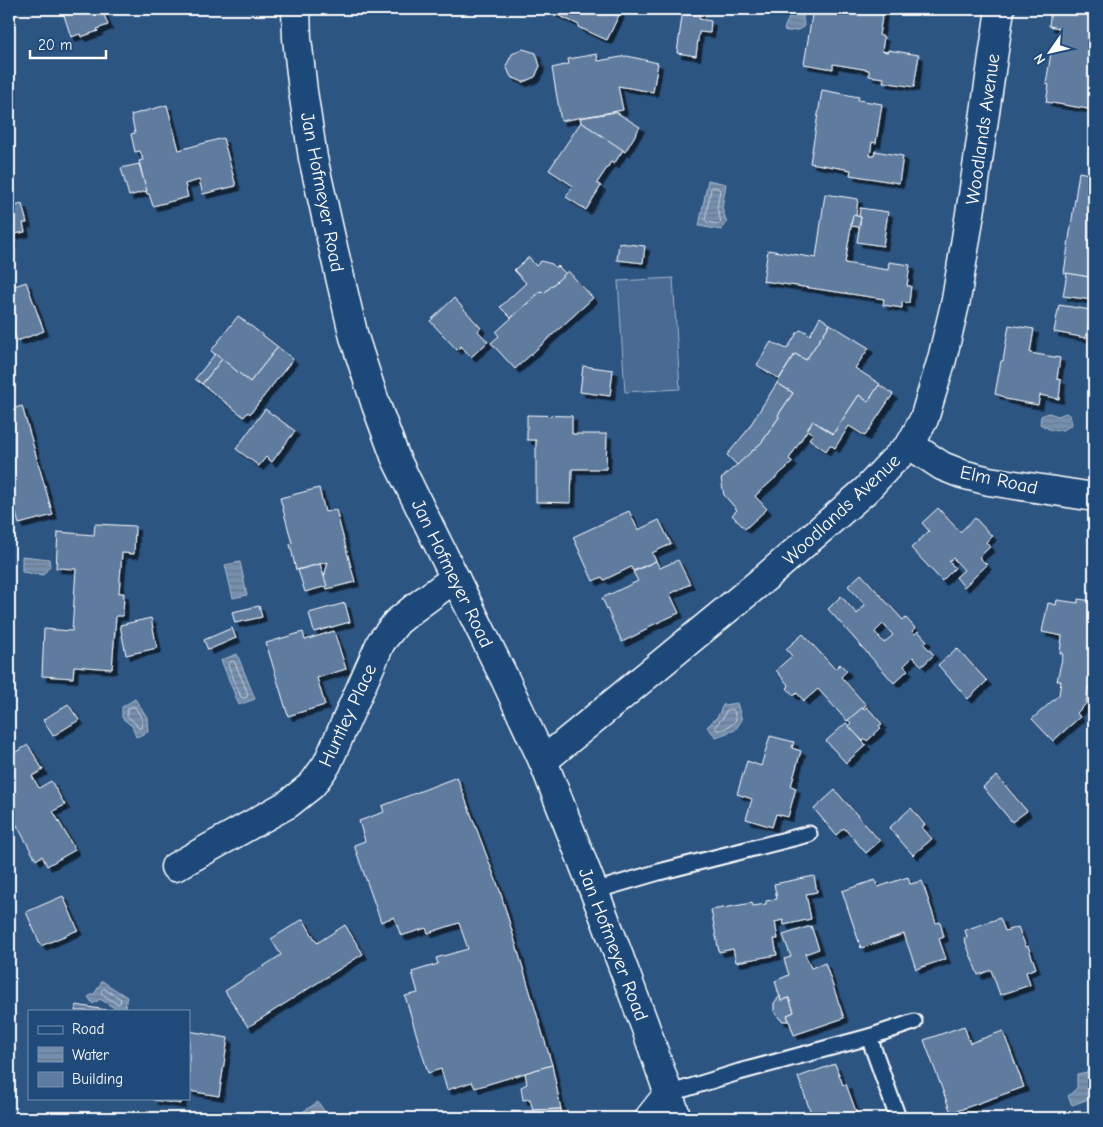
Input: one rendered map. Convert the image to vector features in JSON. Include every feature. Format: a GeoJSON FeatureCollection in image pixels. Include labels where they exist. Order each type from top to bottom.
{"type":"FeatureCollection","features":[{"type":"Feature","properties":{"kind":"street","name":"Jan Hofmeyer Road"},"geometry":{"type":"LineString","coordinates":[[296,9],[303,91],[313,158],[354,337],[376,405],[396,459],[505,679],[543,762],[645,1026],[672,1106]]}},
{"type":"Feature","properties":{"kind":"street","name":"Woodlands Avenue"},"geometry":{"type":"LineString","coordinates":[[543,762],[765,578],[866,490],[910,445],[924,419],[942,360],[956,300],[1000,9]]}},
{"type":"Feature","properties":{"kind":"street","name":"Elm Road"},"geometry":{"type":"LineString","coordinates":[[910,445],[942,466],[962,474],[989,481],[1094,497]]}},
{"type":"Feature","properties":{"kind":"street","name":"Huntley Place"},"geometry":{"type":"LineString","coordinates":[[175,866],[288,804],[312,785],[327,764],[381,642],[397,622],[455,578]]}},
{"type":"Feature","properties":{"kind":"street"},"geometry":{"type":"LineString","coordinates":[[649,1118],[672,1106]]}},
{"type":"Feature","properties":{"kind":"lane"},"geometry":{"type":"LineString","coordinates":[[594,891],[659,872],[809,834]]}},
{"type":"Feature","properties":{"kind":"lane"},"geometry":{"type":"LineString","coordinates":[[672,1106],[739,1072],[869,1037],[914,1022]]}},
{"type":"Feature","properties":{"kind":"lane"},"geometry":{"type":"LineString","coordinates":[[869,1037],[898,1118]]}},
{"type":"Feature","properties":{"kind":"shaded area"},"geometry":{"type":"Polygon","coordinates":[[[673,278],[680,389],[625,392],[618,281],[673,278]]]}},
{"type":"Feature","properties":{"kind":"water"},"geometry":{"type":"Polygon","coordinates":[[[790,9],[805,9],[803,17],[804,26],[802,28],[790,31],[784,30],[791,13],[790,9]]]}},
{"type":"Feature","properties":{"kind":"water"},"geometry":{"type":"Polygon","coordinates":[[[708,180],[726,184],[722,208],[727,223],[721,230],[699,226],[708,180]]]}},
{"type":"Feature","properties":{"kind":"water"},"geometry":{"type":"Polygon","coordinates":[[[1049,413],[1058,416],[1066,413],[1070,416],[1072,424],[1060,431],[1049,429],[1040,424],[1041,416],[1049,413]]]}},
{"type":"Feature","properties":{"kind":"water"},"geometry":{"type":"Polygon","coordinates":[[[22,556],[49,559],[50,566],[43,575],[22,572],[22,556]]]}},
{"type":"Feature","properties":{"kind":"water"},"geometry":{"type":"Polygon","coordinates":[[[240,562],[247,595],[233,598],[225,565],[240,562]]]}},
{"type":"Feature","properties":{"kind":"water"},"geometry":{"type":"Polygon","coordinates":[[[237,654],[255,699],[239,705],[221,660],[237,654]]]}},
{"type":"Feature","properties":{"kind":"water"},"geometry":{"type":"Polygon","coordinates":[[[135,699],[147,717],[148,732],[136,737],[132,726],[122,718],[122,707],[135,699]]]}},
{"type":"Feature","properties":{"kind":"water"},"geometry":{"type":"Polygon","coordinates":[[[737,703],[742,720],[735,730],[716,737],[707,727],[718,716],[723,705],[737,703]]]}},
{"type":"Feature","properties":{"kind":"water"},"geometry":{"type":"Polygon","coordinates":[[[102,981],[127,997],[125,1008],[116,1009],[100,999],[93,1004],[88,997],[95,993],[102,981]]]}},
{"type":"Feature","properties":{"kind":"water"},"geometry":{"type":"Polygon","coordinates":[[[1092,1071],[1092,1098],[1072,1105],[1068,1096],[1077,1088],[1077,1074],[1092,1071]]]}},
{"type":"Feature","properties":{"kind":"water"},"geometry":{"type":"Polygon","coordinates":[[[318,1102],[329,1118],[293,1118],[318,1102]]]}},
{"type":"Feature","properties":{"kind":"building"},"geometry":{"type":"Polygon","coordinates":[[[62,9],[102,9],[108,25],[81,37],[80,34],[71,37],[62,9]]]}},
{"type":"Feature","properties":{"kind":"building"},"geometry":{"type":"Polygon","coordinates":[[[545,9],[611,9],[620,13],[607,40],[545,9]]]}},
{"type":"Feature","properties":{"kind":"building"},"geometry":{"type":"Polygon","coordinates":[[[683,9],[700,11],[699,19],[711,21],[710,33],[699,32],[696,56],[677,53],[683,9]]]}},
{"type":"Feature","properties":{"kind":"building"},"geometry":{"type":"Polygon","coordinates":[[[813,9],[865,9],[883,12],[879,35],[884,37],[882,51],[888,52],[888,50],[919,55],[914,87],[883,82],[884,78],[869,76],[869,70],[833,64],[833,69],[804,64],[813,9]]]}},
{"type":"Feature","properties":{"kind":"building"},"geometry":{"type":"Polygon","coordinates":[[[1051,9],[1094,9],[1094,110],[1046,102],[1049,85],[1046,84],[1052,47],[1056,48],[1059,28],[1049,26],[1051,9]]]}},
{"type":"Feature","properties":{"kind":"building"},"geometry":{"type":"Polygon","coordinates":[[[523,49],[536,53],[540,66],[535,77],[523,82],[511,77],[506,66],[512,54],[523,49]]]}},
{"type":"Feature","properties":{"kind":"building"},"geometry":{"type":"Polygon","coordinates":[[[597,54],[598,61],[627,56],[658,63],[653,92],[618,86],[623,110],[561,121],[552,68],[569,64],[568,59],[597,54]]]}},
{"type":"Feature","properties":{"kind":"building"},"geometry":{"type":"Polygon","coordinates":[[[822,90],[859,97],[858,100],[882,104],[876,143],[872,142],[870,156],[874,156],[875,151],[903,156],[899,183],[850,175],[851,170],[810,163],[822,90]]]}},
{"type":"Feature","properties":{"kind":"building"},"geometry":{"type":"Polygon","coordinates":[[[167,105],[179,150],[223,138],[236,186],[203,194],[199,180],[185,184],[188,197],[153,206],[149,194],[147,194],[139,161],[143,160],[140,151],[135,152],[131,134],[135,133],[131,115],[167,105]]]}},
{"type":"Feature","properties":{"kind":"building"},"geometry":{"type":"Polygon","coordinates":[[[616,112],[640,127],[625,152],[581,122],[580,118],[616,112]]]}},
{"type":"Feature","properties":{"kind":"building"},"geometry":{"type":"Polygon","coordinates":[[[581,122],[623,150],[614,164],[611,162],[597,183],[601,186],[586,210],[566,197],[573,186],[549,170],[581,122]]]}},
{"type":"Feature","properties":{"kind":"building"},"geometry":{"type":"Polygon","coordinates":[[[139,164],[147,191],[129,196],[121,168],[139,164]]]}},
{"type":"Feature","properties":{"kind":"building"},"geometry":{"type":"Polygon","coordinates":[[[1079,172],[1094,175],[1094,278],[1064,273],[1079,172]]]}},
{"type":"Feature","properties":{"kind":"building"},"geometry":{"type":"Polygon","coordinates":[[[825,194],[858,199],[856,216],[853,215],[845,263],[888,270],[889,262],[910,265],[907,286],[911,286],[909,303],[902,302],[902,308],[883,305],[884,299],[763,281],[768,250],[816,258],[825,194]]]}},
{"type":"Feature","properties":{"kind":"building"},"geometry":{"type":"Polygon","coordinates":[[[22,204],[27,223],[23,223],[25,232],[10,235],[12,243],[9,244],[9,208],[22,204]]]}},
{"type":"Feature","properties":{"kind":"building"},"geometry":{"type":"Polygon","coordinates":[[[860,208],[888,212],[883,246],[857,242],[861,217],[859,217],[860,208]]]}},
{"type":"Feature","properties":{"kind":"building"},"geometry":{"type":"Polygon","coordinates":[[[853,215],[861,217],[859,227],[851,226],[853,215]]]}},
{"type":"Feature","properties":{"kind":"building"},"geometry":{"type":"Polygon","coordinates":[[[619,243],[645,246],[643,263],[617,260],[619,243]]]}},
{"type":"Feature","properties":{"kind":"building"},"geometry":{"type":"Polygon","coordinates":[[[529,257],[536,266],[541,261],[552,264],[556,268],[558,266],[566,274],[544,293],[541,291],[511,318],[500,307],[526,283],[514,270],[529,257]]]}},
{"type":"Feature","properties":{"kind":"building"},"geometry":{"type":"Polygon","coordinates":[[[568,271],[593,298],[515,369],[491,343],[499,336],[496,332],[541,291],[544,293],[568,271]]]}},
{"type":"Feature","properties":{"kind":"building"},"geometry":{"type":"Polygon","coordinates":[[[1067,273],[1094,278],[1092,300],[1063,296],[1067,273]]]}},
{"type":"Feature","properties":{"kind":"building"},"geometry":{"type":"Polygon","coordinates":[[[26,282],[44,331],[17,341],[9,318],[9,288],[26,282]]]}},
{"type":"Feature","properties":{"kind":"building"},"geometry":{"type":"Polygon","coordinates":[[[454,298],[481,328],[478,331],[488,342],[471,357],[461,346],[457,350],[430,321],[454,298]]]}},
{"type":"Feature","properties":{"kind":"building"},"geometry":{"type":"Polygon","coordinates":[[[1059,305],[1091,310],[1086,338],[1054,332],[1059,305]]]}},
{"type":"Feature","properties":{"kind":"building"},"geometry":{"type":"Polygon","coordinates":[[[238,316],[278,347],[250,382],[211,351],[238,316]]]}},
{"type":"Feature","properties":{"kind":"building"},"geometry":{"type":"Polygon","coordinates":[[[820,317],[830,324],[806,360],[795,354],[779,379],[757,365],[771,342],[787,349],[800,330],[810,335],[820,317]]]}},
{"type":"Feature","properties":{"kind":"building"},"geometry":{"type":"Polygon","coordinates":[[[830,324],[869,348],[855,368],[880,384],[868,402],[859,395],[833,434],[813,421],[789,459],[793,462],[755,496],[767,509],[745,529],[732,515],[737,510],[724,495],[721,479],[762,442],[793,393],[777,383],[795,354],[806,360],[830,324]]]}},
{"type":"Feature","properties":{"kind":"building"},"geometry":{"type":"Polygon","coordinates":[[[1009,325],[1034,329],[1030,353],[1060,358],[1057,379],[1061,380],[1059,399],[1040,395],[1038,405],[1005,399],[995,394],[1009,325]]]}},
{"type":"Feature","properties":{"kind":"building"},"geometry":{"type":"Polygon","coordinates":[[[278,347],[293,359],[250,414],[248,412],[244,417],[202,384],[222,359],[250,382],[278,347]]]}},
{"type":"Feature","properties":{"kind":"building"},"geometry":{"type":"Polygon","coordinates":[[[215,354],[222,359],[202,384],[195,379],[215,354]]]}},
{"type":"Feature","properties":{"kind":"building"},"geometry":{"type":"Polygon","coordinates":[[[583,366],[613,370],[610,396],[580,392],[583,366]]]}},
{"type":"Feature","properties":{"kind":"building"},"geometry":{"type":"Polygon","coordinates":[[[777,383],[793,393],[762,442],[737,465],[727,455],[746,432],[777,383]]]}},
{"type":"Feature","properties":{"kind":"building"},"geometry":{"type":"Polygon","coordinates":[[[879,385],[893,394],[865,436],[849,426],[835,448],[830,445],[826,451],[809,439],[813,434],[807,430],[813,421],[833,434],[859,395],[868,402],[879,385]]]}},
{"type":"Feature","properties":{"kind":"building"},"geometry":{"type":"Polygon","coordinates":[[[22,406],[53,515],[19,524],[9,488],[9,410],[22,406]]]}},
{"type":"Feature","properties":{"kind":"building"},"geometry":{"type":"Polygon","coordinates":[[[265,409],[295,431],[272,462],[266,457],[259,466],[236,449],[265,409]]]}},
{"type":"Feature","properties":{"kind":"building"},"geometry":{"type":"Polygon","coordinates":[[[527,415],[572,416],[572,434],[607,434],[606,469],[572,469],[571,503],[536,502],[536,440],[527,440],[527,415]]]}},
{"type":"Feature","properties":{"kind":"building"},"geometry":{"type":"Polygon","coordinates":[[[319,488],[325,512],[336,510],[355,582],[327,589],[324,577],[328,562],[296,570],[290,544],[292,543],[280,498],[319,488]]]}},
{"type":"Feature","properties":{"kind":"building"},"geometry":{"type":"Polygon","coordinates":[[[938,508],[960,532],[975,518],[992,536],[986,542],[990,547],[979,557],[987,565],[964,587],[956,577],[964,570],[953,558],[949,561],[955,568],[942,581],[911,548],[929,531],[922,523],[938,508]]]}},
{"type":"Feature","properties":{"kind":"building"},"geometry":{"type":"Polygon","coordinates":[[[629,511],[638,530],[659,520],[671,544],[652,553],[656,561],[633,571],[631,567],[604,580],[602,577],[593,581],[573,537],[629,511]]]}},
{"type":"Feature","properties":{"kind":"building"},"geometry":{"type":"Polygon","coordinates":[[[95,524],[135,526],[134,554],[122,553],[119,593],[124,593],[123,616],[116,616],[112,669],[74,666],[73,678],[42,676],[44,629],[72,631],[76,569],[56,568],[58,532],[94,535],[95,524]]]}},
{"type":"Feature","properties":{"kind":"building"},"geometry":{"type":"Polygon","coordinates":[[[678,560],[690,584],[670,594],[679,613],[648,627],[648,629],[622,642],[602,598],[638,581],[633,572],[656,561],[660,568],[678,560]]]}},
{"type":"Feature","properties":{"kind":"building"},"geometry":{"type":"Polygon","coordinates":[[[320,564],[327,586],[305,592],[298,570],[320,564]]]}},
{"type":"Feature","properties":{"kind":"building"},"geometry":{"type":"Polygon","coordinates":[[[861,574],[903,620],[906,618],[915,628],[912,631],[915,634],[918,631],[927,641],[924,644],[934,655],[922,666],[913,657],[904,666],[908,670],[894,683],[828,609],[841,596],[857,614],[865,605],[848,586],[861,574]],[[883,624],[875,632],[884,643],[893,635],[883,624]]]}},
{"type":"Feature","properties":{"kind":"building"},"geometry":{"type":"Polygon","coordinates":[[[1078,599],[1093,601],[1094,606],[1094,687],[1088,687],[1086,704],[1077,713],[1080,717],[1053,741],[1032,719],[1059,695],[1061,681],[1057,681],[1063,654],[1060,653],[1062,636],[1042,632],[1048,603],[1056,605],[1057,600],[1078,603],[1078,599]]]}},
{"type":"Feature","properties":{"kind":"building"},"geometry":{"type":"Polygon","coordinates":[[[345,603],[350,622],[314,632],[309,613],[345,603]]]}},
{"type":"Feature","properties":{"kind":"building"},"geometry":{"type":"Polygon","coordinates":[[[259,606],[262,617],[235,623],[232,612],[259,606]]]}},
{"type":"Feature","properties":{"kind":"building"},"geometry":{"type":"Polygon","coordinates":[[[151,618],[157,648],[126,655],[120,625],[151,618]]]}},
{"type":"Feature","properties":{"kind":"building"},"geometry":{"type":"Polygon","coordinates":[[[232,628],[236,638],[208,650],[204,640],[232,628]]]}},
{"type":"Feature","properties":{"kind":"building"},"geometry":{"type":"Polygon","coordinates":[[[334,631],[346,669],[317,678],[325,705],[288,716],[266,643],[303,632],[305,640],[334,631]]]}},
{"type":"Feature","properties":{"kind":"building"},"geometry":{"type":"Polygon","coordinates":[[[803,634],[835,669],[840,664],[847,671],[841,677],[866,705],[847,721],[818,689],[804,701],[797,693],[794,696],[787,688],[789,686],[776,670],[792,656],[786,649],[803,634]]]}},
{"type":"Feature","properties":{"kind":"building"},"geometry":{"type":"Polygon","coordinates":[[[957,648],[987,681],[968,699],[938,665],[957,648]]]}},
{"type":"Feature","properties":{"kind":"building"},"geometry":{"type":"Polygon","coordinates":[[[68,704],[79,720],[53,736],[43,720],[68,704]]]}},
{"type":"Feature","properties":{"kind":"building"},"geometry":{"type":"Polygon","coordinates":[[[863,707],[864,709],[867,707],[882,724],[879,726],[881,728],[867,741],[865,739],[863,741],[848,726],[851,723],[848,720],[863,707]]]}},
{"type":"Feature","properties":{"kind":"building"},"geometry":{"type":"Polygon","coordinates":[[[846,723],[866,745],[846,763],[826,741],[846,723]]]}},
{"type":"Feature","properties":{"kind":"building"},"geometry":{"type":"Polygon","coordinates":[[[770,736],[794,742],[792,748],[801,751],[791,786],[796,788],[788,817],[776,814],[772,827],[746,819],[752,799],[737,794],[747,761],[761,766],[770,736]]]}},
{"type":"Feature","properties":{"kind":"building"},"geometry":{"type":"Polygon","coordinates":[[[28,745],[43,770],[32,776],[39,788],[51,781],[65,805],[53,811],[75,850],[47,866],[42,856],[36,860],[9,811],[9,756],[28,745]]]}},
{"type":"Feature","properties":{"kind":"building"},"geometry":{"type":"Polygon","coordinates":[[[997,776],[1027,811],[1012,822],[983,787],[997,776]]]}},
{"type":"Feature","properties":{"kind":"building"},"geometry":{"type":"Polygon","coordinates":[[[457,777],[500,891],[552,1065],[475,1088],[472,1082],[447,1090],[441,1069],[428,1073],[405,996],[418,993],[412,972],[438,964],[436,958],[468,949],[459,923],[428,933],[426,928],[401,936],[394,917],[381,922],[354,845],[365,841],[359,821],[384,812],[382,806],[457,777]]]}},
{"type":"Feature","properties":{"kind":"building"},"geometry":{"type":"Polygon","coordinates":[[[835,790],[880,841],[866,853],[844,828],[836,835],[814,809],[835,790]]]}},
{"type":"Feature","properties":{"kind":"building"},"geometry":{"type":"Polygon","coordinates":[[[911,808],[925,825],[922,827],[932,839],[913,855],[889,828],[911,808]]]}},
{"type":"Feature","properties":{"kind":"building"},"geometry":{"type":"Polygon","coordinates":[[[814,876],[817,892],[806,894],[811,919],[784,925],[783,920],[775,922],[778,939],[774,939],[777,955],[736,962],[733,949],[719,952],[711,910],[752,903],[753,906],[766,904],[766,901],[777,899],[774,884],[814,876]]]}},
{"type":"Feature","properties":{"kind":"building"},"geometry":{"type":"Polygon","coordinates":[[[908,877],[910,884],[922,881],[936,923],[940,922],[944,937],[939,939],[946,959],[916,969],[904,934],[861,948],[842,891],[875,880],[878,887],[908,877]]]}},
{"type":"Feature","properties":{"kind":"building"},"geometry":{"type":"Polygon","coordinates":[[[63,896],[78,930],[41,946],[26,912],[63,896]]]}},
{"type":"Feature","properties":{"kind":"building"},"geometry":{"type":"Polygon","coordinates":[[[1000,918],[1005,931],[1018,927],[1026,947],[1028,946],[1036,968],[1026,972],[1030,985],[1000,995],[991,970],[978,975],[964,938],[967,937],[965,930],[1000,918]]]}},
{"type":"Feature","properties":{"kind":"building"},"geometry":{"type":"Polygon","coordinates":[[[303,919],[317,943],[345,925],[363,954],[248,1027],[225,991],[281,955],[271,939],[303,919]]]}},
{"type":"Feature","properties":{"kind":"building"},"geometry":{"type":"Polygon","coordinates":[[[811,926],[819,949],[805,954],[811,968],[825,963],[844,1018],[794,1035],[787,1015],[794,1012],[789,998],[781,1001],[775,981],[789,975],[784,959],[791,957],[783,935],[811,926]]]}},
{"type":"Feature","properties":{"kind":"building"},"geometry":{"type":"Polygon","coordinates":[[[780,996],[781,1001],[789,998],[794,1012],[787,1015],[789,1021],[780,1019],[774,1011],[774,1003],[780,996]]]}},
{"type":"Feature","properties":{"kind":"building"},"geometry":{"type":"Polygon","coordinates":[[[76,1005],[106,1010],[75,1010],[76,1005]]]}},
{"type":"Feature","properties":{"kind":"building"},"geometry":{"type":"Polygon","coordinates":[[[964,1026],[970,1043],[1003,1031],[1024,1087],[951,1113],[924,1040],[964,1026]]]}},
{"type":"Feature","properties":{"kind":"building"},"geometry":{"type":"Polygon","coordinates":[[[190,1031],[228,1038],[219,1096],[190,1091],[190,1031]]]}},
{"type":"Feature","properties":{"kind":"building"},"geometry":{"type":"Polygon","coordinates":[[[835,1064],[843,1085],[846,1084],[858,1117],[796,1118],[811,1113],[798,1077],[835,1064]]]}},
{"type":"Feature","properties":{"kind":"building"},"geometry":{"type":"Polygon","coordinates":[[[552,1065],[561,1109],[533,1110],[530,1099],[523,1100],[521,1087],[527,1084],[525,1073],[552,1065]]]}},
{"type":"Feature","properties":{"kind":"building"},"geometry":{"type":"Polygon","coordinates":[[[153,1100],[182,1100],[181,1104],[153,1100]]]}},
{"type":"Feature","properties":{"kind":"building"},"geometry":{"type":"Polygon","coordinates":[[[561,1109],[562,1118],[481,1118],[480,1113],[561,1109]]]}}]}
